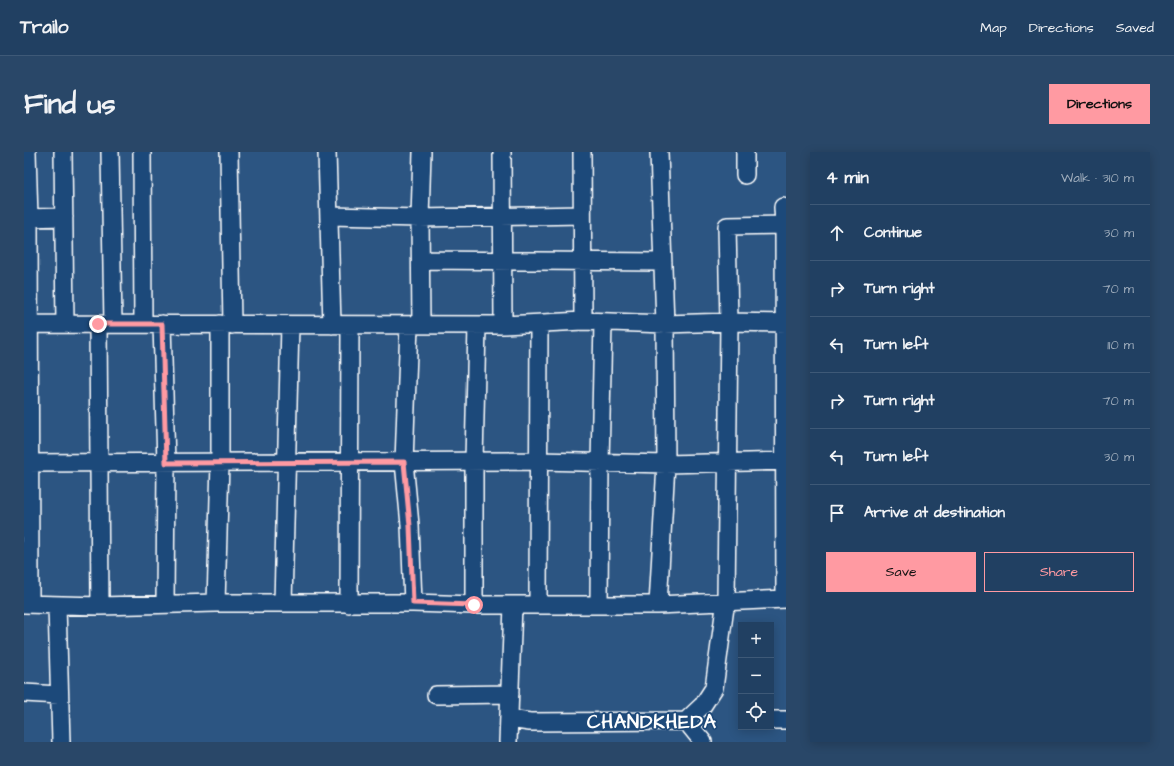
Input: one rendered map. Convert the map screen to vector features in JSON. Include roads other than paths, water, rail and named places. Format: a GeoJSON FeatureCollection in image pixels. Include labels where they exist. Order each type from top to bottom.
{"type":"FeatureCollection","features":[{"type":"Feature","properties":{"kind":"street"},"geometry":{"type":"LineString","coordinates":[[27,152],[27,604],[57,606],[216,603],[658,605],[726,600],[786,599],[783,207]]}},
{"type":"Feature","properties":{"kind":"street"},"geometry":{"type":"LineString","coordinates":[[63,152],[65,324]]}},
{"type":"Feature","properties":{"kind":"street"},"geometry":{"type":"LineString","coordinates":[[100,606],[98,463],[105,324],[110,152]]}},
{"type":"Feature","properties":{"kind":"street"},"geometry":{"type":"LineString","coordinates":[[142,152],[143,324]]}},
{"type":"Feature","properties":{"kind":"street"},"geometry":{"type":"LineString","coordinates":[[216,603],[226,324],[229,152]]}},
{"type":"Feature","properties":{"kind":"street"},"geometry":{"type":"LineString","coordinates":[[327,152],[332,325]]}},
{"type":"Feature","properties":{"kind":"street"},"geometry":{"type":"LineString","coordinates":[[413,603],[410,526],[404,462],[415,325],[422,260],[420,218],[422,152]]}},
{"type":"Feature","properties":{"kind":"street"},"geometry":{"type":"LineString","coordinates":[[502,152],[503,325]]}},
{"type":"Feature","properties":{"kind":"street"},"geometry":{"type":"LineString","coordinates":[[582,152],[583,321]]}},
{"type":"Feature","properties":{"kind":"street"},"geometry":{"type":"LineString","coordinates":[[658,605],[666,464],[665,324],[659,152]]}},
{"type":"Feature","properties":{"kind":"street"},"geometry":{"type":"LineString","coordinates":[[745,152],[745,175]]}},
{"type":"Feature","properties":{"kind":"street"},"geometry":{"type":"LineString","coordinates":[[329,216],[420,218],[582,215]]}},
{"type":"Feature","properties":{"kind":"street"},"geometry":{"type":"LineString","coordinates":[[27,218],[64,217]]}},
{"type":"Feature","properties":{"kind":"street"},"geometry":{"type":"LineString","coordinates":[[509,718],[530,722],[686,721],[703,705],[714,688],[726,600],[729,322],[727,226],[784,225]]}},
{"type":"Feature","properties":{"kind":"street"},"geometry":{"type":"LineString","coordinates":[[422,260],[503,259],[662,262]]}},
{"type":"Feature","properties":{"kind":"street"},"geometry":{"type":"LineString","coordinates":[[26,324],[503,325],[583,321],[665,324],[729,322],[785,324]]}},
{"type":"Feature","properties":{"kind":"street"},"geometry":{"type":"LineString","coordinates":[[599,604],[603,322]]}},
{"type":"Feature","properties":{"kind":"street"},"geometry":{"type":"LineString","coordinates":[[162,324],[166,463],[164,604]]}},
{"type":"Feature","properties":{"kind":"street"},"geometry":{"type":"LineString","coordinates":[[283,603],[290,324]]}},
{"type":"Feature","properties":{"kind":"street"},"geometry":{"type":"LineString","coordinates":[[538,605],[539,324]]}},
{"type":"Feature","properties":{"kind":"street"},"geometry":{"type":"LineString","coordinates":[[349,604],[348,462],[350,325]]}},
{"type":"Feature","properties":{"kind":"street"},"geometry":{"type":"LineString","coordinates":[[474,605],[474,462],[477,325]]}},
{"type":"Feature","properties":{"kind":"street"},"geometry":{"type":"LineString","coordinates":[[27,462],[220,463],[539,461],[666,464],[785,461]]}},
{"type":"Feature","properties":{"kind":"street"},"geometry":{"type":"LineString","coordinates":[[508,742],[513,605]]}},
{"type":"Feature","properties":{"kind":"street"},"geometry":{"type":"LineString","coordinates":[[57,606],[61,742]]}},
{"type":"Feature","properties":{"kind":"street"},"geometry":{"type":"LineString","coordinates":[[24,694],[59,695]]}},
{"type":"Feature","properties":{"kind":"street"},"geometry":{"type":"LineString","coordinates":[[436,695],[510,694]]}},
{"type":"Feature","properties":{"kind":"street"},"geometry":{"type":"LineString","coordinates":[[774,720],[786,720]]}},
{"type":"Feature","properties":{"kind":"street"},"geometry":{"type":"LineString","coordinates":[[686,721],[703,742]]}},
{"type":"Feature","properties":{"kind":"district","name":"CHANDKHEDA"},"geometry":{"type":"Point","coordinates":[652,721]}}]}
